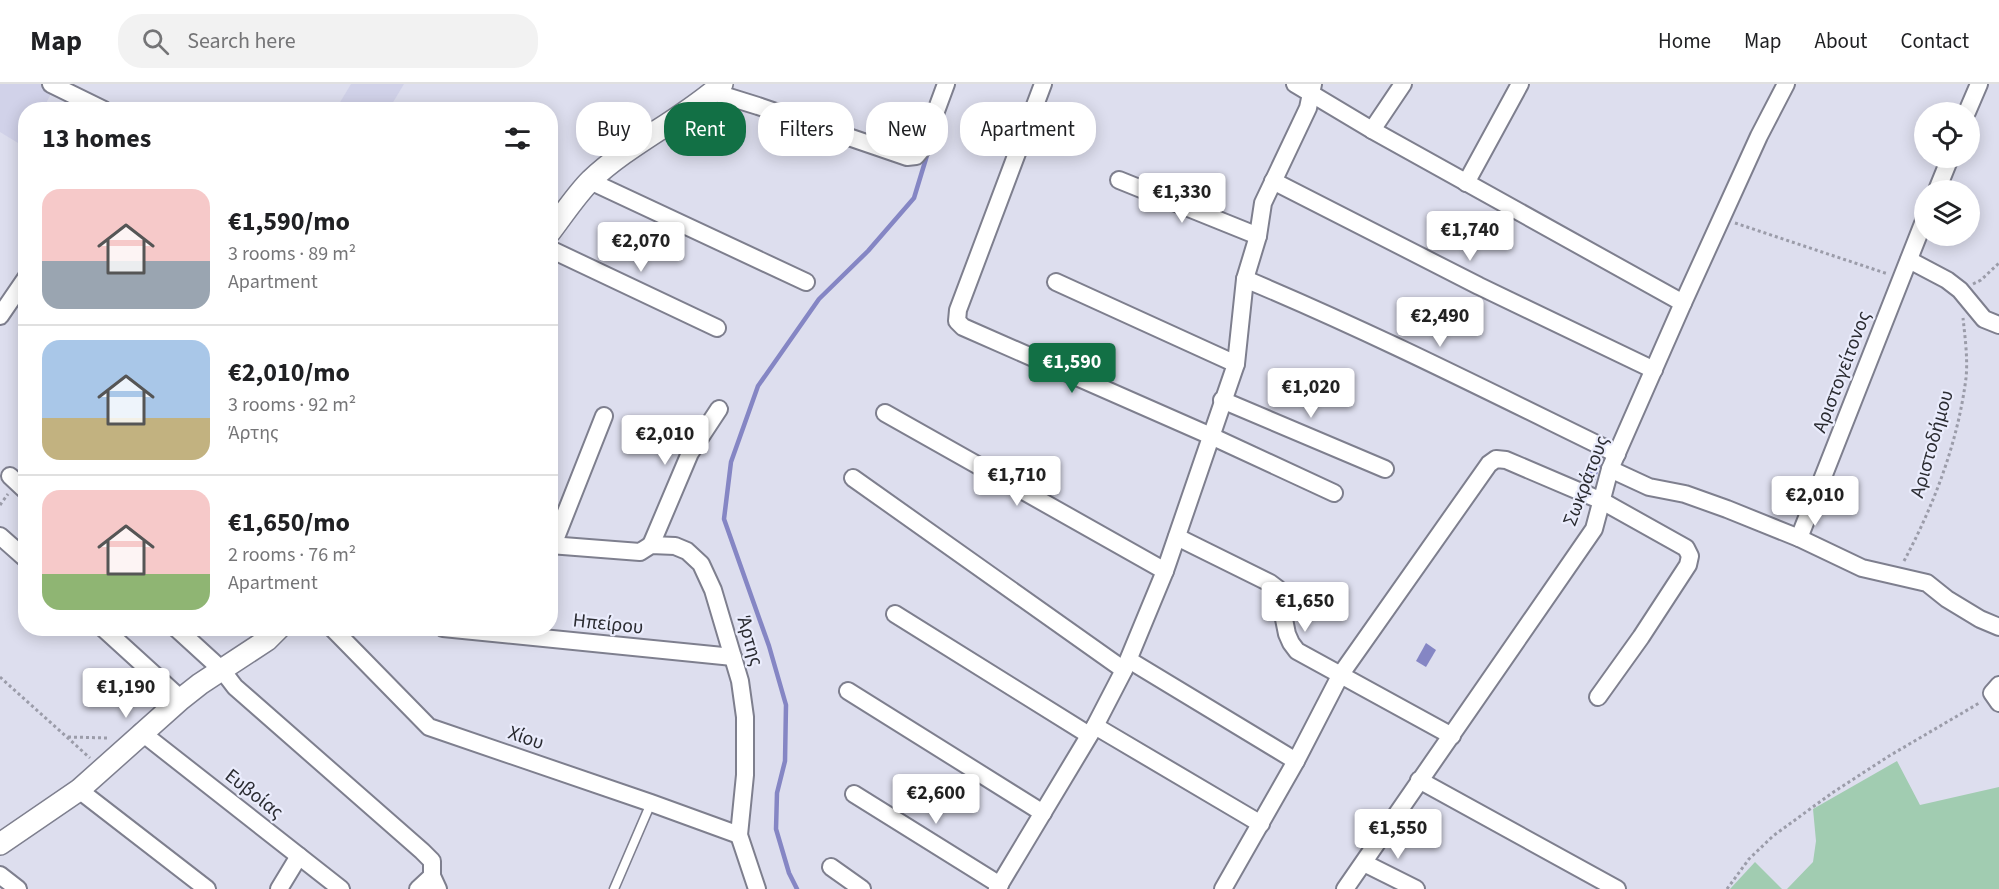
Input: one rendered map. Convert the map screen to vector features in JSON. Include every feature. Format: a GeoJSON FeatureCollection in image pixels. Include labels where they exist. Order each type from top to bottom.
{"type":"FeatureCollection","features":[{"type":"Feature","properties":{"kind":"street"},"geometry":{"type":"LineString","coordinates":[[51,84],[88,102]]}},
{"type":"Feature","properties":{"kind":"street"},"geometry":{"type":"LineString","coordinates":[[558,222],[590,181],[718,88],[758,106],[907,157],[916,156],[922,149],[946,84]]}},
{"type":"Feature","properties":{"kind":"street"},"geometry":{"type":"LineString","coordinates":[[1043,84],[958,310],[957,321],[963,327],[1334,493]]}},
{"type":"Feature","properties":{"kind":"street"},"geometry":{"type":"LineString","coordinates":[[1295,84],[1312,89],[1372,130],[1683,303]]}},
{"type":"Feature","properties":{"kind":"street"},"geometry":{"type":"LineString","coordinates":[[1372,130],[1403,84]]}},
{"type":"Feature","properties":{"kind":"street"},"geometry":{"type":"LineString","coordinates":[[1466,183],[1520,84]]}},
{"type":"Feature","properties":{"kind":"street","name":"Σωκράτους"},"geometry":{"type":"LineString","coordinates":[[1345,889],[1594,529],[1614,462],[1683,303],[1759,136],[1786,84]]}},
{"type":"Feature","properties":{"kind":"street"},"geometry":{"type":"LineString","coordinates":[[1971,102],[1978,84]]}},
{"type":"Feature","properties":{"kind":"street"},"geometry":{"type":"LineString","coordinates":[[854,794],[999,887],[1092,731],[1127,665],[1165,571],[1236,364],[1245,279],[1258,236],[1263,203],[1308,108],[1312,89]]}},
{"type":"Feature","properties":{"kind":"street"},"geometry":{"type":"LineString","coordinates":[[1119,180],[1258,236]]}},
{"type":"Feature","properties":{"kind":"street"},"geometry":{"type":"LineString","coordinates":[[590,181],[806,282]]}},
{"type":"Feature","properties":{"kind":"street"},"geometry":{"type":"LineString","coordinates":[[1273,181],[1479,286],[1654,370]]}},
{"type":"Feature","properties":{"kind":"street","name":"Αριστογείτονος"},"geometry":{"type":"LineString","coordinates":[[1799,538],[1914,246]]}},
{"type":"Feature","properties":{"kind":"street"},"geometry":{"type":"LineString","coordinates":[[558,253],[717,327]]}},
{"type":"Feature","properties":{"kind":"street"},"geometry":{"type":"LineString","coordinates":[[1909,260],[1947,280],[1960,290],[1984,319],[1999,325]]}},
{"type":"Feature","properties":{"kind":"street"},"geometry":{"type":"LineString","coordinates":[[1245,279],[1427,361],[1614,462],[1649,487],[1685,494],[1799,538],[1862,568],[1927,583],[1947,599],[1980,619],[1999,627]]}},
{"type":"Feature","properties":{"kind":"street"},"geometry":{"type":"LineString","coordinates":[[1056,282],[1236,364]]}},
{"type":"Feature","properties":{"kind":"street"},"geometry":{"type":"LineString","coordinates":[[0,316],[18,290]]}},
{"type":"Feature","properties":{"kind":"street"},"geometry":{"type":"LineString","coordinates":[[1222,400],[1385,469]]}},
{"type":"Feature","properties":{"kind":"street"},"geometry":{"type":"LineString","coordinates":[[651,545],[690,453],[719,409]]}},
{"type":"Feature","properties":{"kind":"street"},"geometry":{"type":"LineString","coordinates":[[885,413],[1165,571]]}},
{"type":"Feature","properties":{"kind":"street"},"geometry":{"type":"LineString","coordinates":[[558,530],[604,416]]}},
{"type":"Feature","properties":{"kind":"street"},"geometry":{"type":"LineString","coordinates":[[1223,889],[1296,761],[1341,674],[1489,464],[1496,459],[1506,460],[1602,501],[1686,548],[1690,556],[1688,565],[1598,697]]}},
{"type":"Feature","properties":{"kind":"street"},"geometry":{"type":"LineString","coordinates":[[10,476],[18,483]]}},
{"type":"Feature","properties":{"kind":"street"},"geometry":{"type":"LineString","coordinates":[[853,478],[1127,665],[1296,761]]}},
{"type":"Feature","properties":{"kind":"street"},"geometry":{"type":"LineString","coordinates":[[0,536],[18,552]]}},
{"type":"Feature","properties":{"kind":"street"},"geometry":{"type":"LineString","coordinates":[[1177,537],[1278,589],[1291,643],[1297,651],[1452,736]]}},
{"type":"Feature","properties":{"kind":"street","name":"Άρτης"},"geometry":{"type":"LineString","coordinates":[[558,545],[640,552],[651,545],[675,546],[687,550],[701,564],[713,590],[740,681],[745,717],[745,775],[739,835],[757,889]]}},
{"type":"Feature","properties":{"kind":"street"},"geometry":{"type":"LineString","coordinates":[[895,614],[1092,731],[1261,824]]}},
{"type":"Feature","properties":{"kind":"street"},"geometry":{"type":"LineString","coordinates":[[112,636],[181,699]]}},
{"type":"Feature","properties":{"kind":"street"},"geometry":{"type":"LineString","coordinates":[[185,636],[222,670],[243,694],[422,850],[432,861],[435,882],[418,889]]}},
{"type":"Feature","properties":{"kind":"street"},"geometry":{"type":"LineString","coordinates":[[0,844],[79,790],[181,699],[271,636]]}},
{"type":"Feature","properties":{"kind":"street","name":"Χίου"},"geometry":{"type":"LineString","coordinates":[[340,636],[429,727],[739,835]]}},
{"type":"Feature","properties":{"kind":"street","name":"Ηπείρου"},"geometry":{"type":"LineString","coordinates":[[523,636],[733,657]]}},
{"type":"Feature","properties":{"kind":"street"},"geometry":{"type":"LineString","coordinates":[[848,691],[1043,813]]}},
{"type":"Feature","properties":{"kind":"street","name":"Ευβοίας"},"geometry":{"type":"LineString","coordinates":[[137,736],[341,889]]}},
{"type":"Feature","properties":{"kind":"street"},"geometry":{"type":"LineString","coordinates":[[1419,780],[1617,889]]}},
{"type":"Feature","properties":{"kind":"street"},"geometry":{"type":"LineString","coordinates":[[79,790],[207,889]]}},
{"type":"Feature","properties":{"kind":"street"},"geometry":{"type":"LineString","coordinates":[[279,889],[299,856]]}},
{"type":"Feature","properties":{"kind":"street"},"geometry":{"type":"LineString","coordinates":[[1364,863],[1416,889]]}},
{"type":"Feature","properties":{"kind":"street"},"geometry":{"type":"LineString","coordinates":[[831,867],[862,889]]}},
{"type":"Feature","properties":{"kind":"street"},"geometry":{"type":"LineString","coordinates":[[0,875],[18,889]]}},
{"type":"Feature","properties":{"kind":"lane"},"geometry":{"type":"LineString","coordinates":[[614,889],[651,803]]}},
{"type":"Feature","properties":{"kind":"path"},"geometry":{"type":"LineString","coordinates":[[1722,218],[1900,279]]}},
{"type":"Feature","properties":{"kind":"path"},"geometry":{"type":"LineString","coordinates":[[1960,290],[1981,280],[1999,263]]}},
{"type":"Feature","properties":{"kind":"path","name":"Αριστοδήμου"},"geometry":{"type":"LineString","coordinates":[[1896,576],[1919,534],[1943,473],[1959,418],[1966,376],[1960,290]]}},
{"type":"Feature","properties":{"kind":"path"},"geometry":{"type":"LineString","coordinates":[[0,677],[101,768]]}},
{"type":"Feature","properties":{"kind":"path"},"geometry":{"type":"LineString","coordinates":[[1727,889],[1749,859],[1773,836],[1832,793],[1880,762],[1997,694]]}},
{"type":"Feature","properties":{"kind":"path"},"geometry":{"type":"LineString","coordinates":[[66,737],[137,736]]}},
{"type":"Feature","properties":{"kind":"shaded area"},"geometry":{"type":"Polygon","coordinates":[[[0,84],[51,84],[55,86],[47,102],[18,102],[18,143],[0,132],[0,84]]]}},
{"type":"Feature","properties":{"kind":"shaded area"},"geometry":{"type":"Polygon","coordinates":[[[351,84],[404,84],[393,102],[340,102],[351,84]]]}},
{"type":"Feature","properties":{"kind":"green space"},"geometry":{"type":"Polygon","coordinates":[[[1897,761],[1920,805],[1999,787],[1999,889],[1787,889],[1813,862],[1816,841],[1813,809],[1897,761]]]}},
{"type":"Feature","properties":{"kind":"green space"},"geometry":{"type":"Polygon","coordinates":[[[1755,862],[1782,889],[1730,889],[1755,862]]]}},
{"type":"Feature","properties":{"kind":"water"},"geometry":{"type":"Polygon","coordinates":[[[1590,461],[1601,464],[1594,483],[1583,479],[1590,461]]]}},
{"type":"Feature","properties":{"kind":"water"},"geometry":{"type":"Polygon","coordinates":[[[1426,643],[1436,650],[1426,667],[1416,661],[1426,643]]]}},
{"type":"Feature","properties":{"kind":"waterway"},"geometry":{"type":"LineString","coordinates":[[797,889],[789,873],[776,829],[777,793],[785,761],[786,705],[769,646],[724,519],[731,462],[758,386],[819,299],[868,251],[914,198],[927,156]]}}]}
